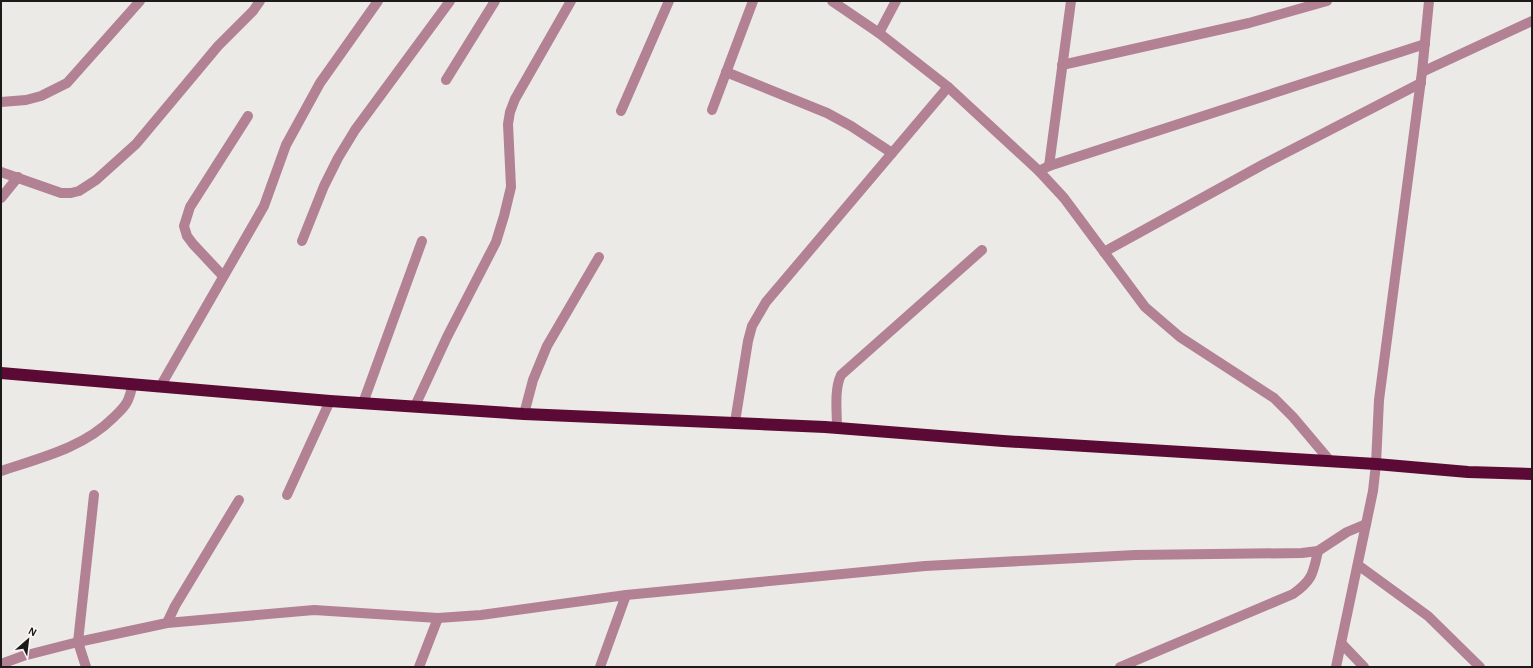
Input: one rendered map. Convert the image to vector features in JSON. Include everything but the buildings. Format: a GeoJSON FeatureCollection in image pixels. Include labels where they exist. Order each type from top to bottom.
{"type":"FeatureCollection","features":[{"type":"Feature","properties":{"kind":"highway"},"geometry":{"type":"LineString","coordinates":[[1,373],[330,401],[524,414],[735,422],[837,428],[1003,442],[1376,464],[1468,472],[1532,474]]}},
{"type":"Feature","properties":{"kind":"street"},"geometry":{"type":"LineString","coordinates":[[1,102],[26,100],[41,96],[67,83],[140,1]]}},
{"type":"Feature","properties":{"kind":"street"},"geometry":{"type":"LineString","coordinates":[[1,172],[61,193],[79,191],[96,180],[136,144],[218,46],[253,11],[260,1]]}},
{"type":"Feature","properties":{"kind":"street"},"geometry":{"type":"LineString","coordinates":[[160,387],[264,206],[286,145],[320,83],[378,1]]}},
{"type":"Feature","properties":{"kind":"street"},"geometry":{"type":"LineString","coordinates":[[302,241],[324,186],[338,158],[355,130],[450,1]]}},
{"type":"Feature","properties":{"kind":"street"},"geometry":{"type":"LineString","coordinates":[[446,80],[495,1]]}},
{"type":"Feature","properties":{"kind":"street"},"geometry":{"type":"LineString","coordinates":[[415,406],[447,337],[496,242],[504,216],[510,187],[508,124],[510,112],[515,99],[571,1]]}},
{"type":"Feature","properties":{"kind":"street"},"geometry":{"type":"LineString","coordinates":[[621,111],[669,1]]}},
{"type":"Feature","properties":{"kind":"street"},"geometry":{"type":"LineString","coordinates":[[712,110],[753,1]]}},
{"type":"Feature","properties":{"kind":"street"},"geometry":{"type":"LineString","coordinates":[[832,1],[880,33],[948,87],[1039,172],[1064,198],[1145,308],[1180,337],[1274,398],[1331,462]]}},
{"type":"Feature","properties":{"kind":"street"},"geometry":{"type":"LineString","coordinates":[[880,33],[896,1]]}},
{"type":"Feature","properties":{"kind":"street"},"geometry":{"type":"LineString","coordinates":[[1049,166],[1070,1]]}},
{"type":"Feature","properties":{"kind":"street"},"geometry":{"type":"LineString","coordinates":[[1062,65],[1249,23],[1327,1]]}},
{"type":"Feature","properties":{"kind":"street"},"geometry":{"type":"LineString","coordinates":[[1336,667],[1373,491],[1376,464],[1379,400],[1421,83],[1429,1]]}},
{"type":"Feature","properties":{"kind":"street"},"geometry":{"type":"LineString","coordinates":[[1422,72],[1532,21]]}},
{"type":"Feature","properties":{"kind":"street"},"geometry":{"type":"LineString","coordinates":[[1039,172],[1049,166],[1425,44]]}},
{"type":"Feature","properties":{"kind":"street"},"geometry":{"type":"LineString","coordinates":[[726,72],[827,113],[851,126],[892,153]]}},
{"type":"Feature","properties":{"kind":"street"},"geometry":{"type":"LineString","coordinates":[[1104,252],[1264,164],[1421,83]]}},
{"type":"Feature","properties":{"kind":"street"},"geometry":{"type":"LineString","coordinates":[[735,422],[748,341],[752,326],[759,313],[766,302],[948,87]]}},
{"type":"Feature","properties":{"kind":"street"},"geometry":{"type":"LineString","coordinates":[[223,276],[193,244],[187,236],[184,226],[190,207],[248,116]]}},
{"type":"Feature","properties":{"kind":"street"},"geometry":{"type":"LineString","coordinates":[[1,198],[18,177]]}},
{"type":"Feature","properties":{"kind":"street"},"geometry":{"type":"LineString","coordinates":[[364,403],[422,241]]}},
{"type":"Feature","properties":{"kind":"street"},"geometry":{"type":"LineString","coordinates":[[837,428],[837,389],[841,374],[982,250]]}},
{"type":"Feature","properties":{"kind":"street"},"geometry":{"type":"LineString","coordinates":[[524,414],[533,380],[547,346],[599,257]]}},
{"type":"Feature","properties":{"kind":"street"},"geometry":{"type":"LineString","coordinates":[[1,471],[61,451],[88,439],[119,412],[127,401],[133,384]]}},
{"type":"Feature","properties":{"kind":"street"},"geometry":{"type":"LineString","coordinates":[[287,495],[330,401]]}},
{"type":"Feature","properties":{"kind":"street"},"geometry":{"type":"LineString","coordinates":[[86,667],[78,642],[94,495]]}},
{"type":"Feature","properties":{"kind":"street"},"geometry":{"type":"LineString","coordinates":[[167,624],[175,606],[239,500]]}},
{"type":"Feature","properties":{"kind":"street"},"geometry":{"type":"LineString","coordinates":[[1,664],[23,656],[78,642],[167,624],[314,610],[438,618],[481,615],[626,594],[925,566],[1135,555],[1302,554],[1318,551],[1348,532],[1366,524]]}},
{"type":"Feature","properties":{"kind":"street"},"geometry":{"type":"LineString","coordinates":[[1120,667],[1293,594],[1305,586],[1312,576],[1318,551]]}},
{"type":"Feature","properties":{"kind":"street"},"geometry":{"type":"LineString","coordinates":[[1358,565],[1428,616],[1480,667]]}},
{"type":"Feature","properties":{"kind":"street"},"geometry":{"type":"LineString","coordinates":[[600,667],[626,594]]}},
{"type":"Feature","properties":{"kind":"street"},"geometry":{"type":"LineString","coordinates":[[419,667],[438,618]]}},
{"type":"Feature","properties":{"kind":"street"},"geometry":{"type":"LineString","coordinates":[[1341,643],[1364,667]]}}]}
